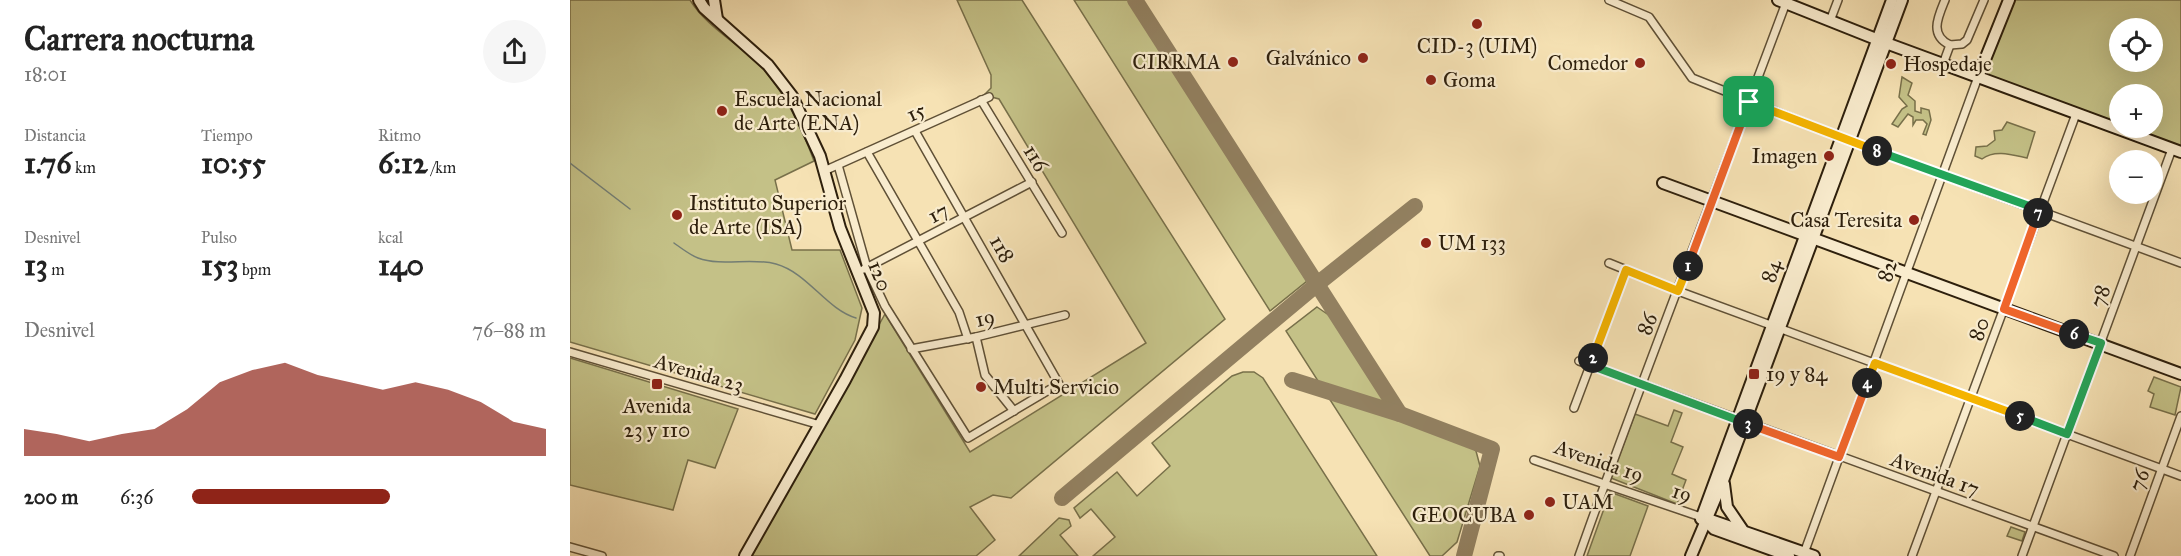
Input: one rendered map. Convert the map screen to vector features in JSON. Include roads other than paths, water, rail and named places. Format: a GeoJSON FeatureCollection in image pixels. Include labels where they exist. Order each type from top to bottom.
{"type":"FeatureCollection","features":[{"type":"Feature","properties":{"kind":"main road","name":"120"},"geometry":{"type":"LineString","coordinates":[[699,0],[768,65],[792,96],[824,171],[840,228],[862,270],[872,305],[873,327],[745,556]]}},
{"type":"Feature","properties":{"kind":"main road"},"geometry":{"type":"LineString","coordinates":[[714,0],[717,19]]}},
{"type":"Feature","properties":{"kind":"main road","name":"84"},"geometry":{"type":"LineString","coordinates":[[1882,42],[1892,0]]}},
{"type":"Feature","properties":{"kind":"main road","name":"84"},"geometry":{"type":"LineString","coordinates":[[1690,556],[1882,42],[1902,0]]}},
{"type":"Feature","properties":{"kind":"main road","name":"82"},"geometry":{"type":"LineString","coordinates":[[1978,77],[2008,0]]}},
{"type":"Feature","properties":{"kind":"main road"},"geometry":{"type":"LineString","coordinates":[[1784,1],[1882,42],[2177,150]]}},
{"type":"Feature","properties":{"kind":"main road"},"geometry":{"type":"LineString","coordinates":[[1663,183],[2181,374]]}},
{"type":"Feature","properties":{"kind":"main road","name":"84"},"geometry":{"type":"LineString","coordinates":[[1705,519],[1724,478],[1741,421]]}},
{"type":"Feature","properties":{"kind":"main road"},"geometry":{"type":"LineString","coordinates":[[1724,478],[1723,488],[1727,507],[1743,530]]}},
{"type":"Feature","properties":{"kind":"main road"},"geometry":{"type":"LineString","coordinates":[[1705,519],[1743,530],[1807,555]]}},
{"type":"Feature","properties":{"kind":"main road"},"geometry":{"type":"LineString","coordinates":[[1705,519],[1714,529],[1789,556]]}},
{"type":"Feature","properties":{"kind":"street"},"geometry":{"type":"LineString","coordinates":[[1609,0],[1649,17],[1692,78],[1846,139],[2181,262]]}},
{"type":"Feature","properties":{"kind":"street"},"geometry":{"type":"LineString","coordinates":[[1830,21],[1838,0]]}},
{"type":"Feature","properties":{"kind":"street"},"geometry":{"type":"LineString","coordinates":[[1945,0],[1937,20],[1937,32],[1950,45],[1962,44],[1971,35],[1984,0]]}},
{"type":"Feature","properties":{"kind":"street","name":"86"},"geometry":{"type":"LineString","coordinates":[[1579,556],[1641,384],[1749,102],[1784,1]]}},
{"type":"Feature","properties":{"kind":"street"},"geometry":{"type":"LineString","coordinates":[[1943,64],[1950,45]]}},
{"type":"Feature","properties":{"kind":"street","name":"82"},"geometry":{"type":"LineString","coordinates":[[1807,555],[1839,457],[1978,77]]}},
{"type":"Feature","properties":{"kind":"street","name":"15"},"geometry":{"type":"LineString","coordinates":[[824,171],[989,97]]}},
{"type":"Feature","properties":{"kind":"street","name":"116"},"geometry":{"type":"LineString","coordinates":[[981,100],[1062,233]]}},
{"type":"Feature","properties":{"kind":"street","name":"80"},"geometry":{"type":"LineString","coordinates":[[1912,556],[2076,114]]}},
{"type":"Feature","properties":{"kind":"street","name":"118"},"geometry":{"type":"LineString","coordinates":[[915,131],[1059,384],[1014,411]]}},
{"type":"Feature","properties":{"kind":"street","name":"78"},"geometry":{"type":"LineString","coordinates":[[2022,556],[2136,246],[2177,150]]}},
{"type":"Feature","properties":{"kind":"street"},"geometry":{"type":"LineString","coordinates":[[867,152],[959,312],[972,338],[985,375],[1014,411]]}},
{"type":"Feature","properties":{"kind":"street","name":"120"},"geometry":{"type":"LineString","coordinates":[[838,165],[862,270],[968,438],[1014,411]]}},
{"type":"Feature","properties":{"kind":"street","name":"17"},"geometry":{"type":"LineString","coordinates":[[862,270],[1032,182]]}},
{"type":"Feature","properties":{"kind":"street"},"geometry":{"type":"LineString","coordinates":[[1609,263],[1678,291],[2181,476]]}},
{"type":"Feature","properties":{"kind":"street"},"geometry":{"type":"LineString","coordinates":[[1574,408],[1626,270]]}},
{"type":"Feature","properties":{"kind":"street","name":"19"},"geometry":{"type":"LineString","coordinates":[[911,349],[1027,326],[1065,315]]}},
{"type":"Feature","properties":{"kind":"street","name":"Avenida 23"},"geometry":{"type":"LineString","coordinates":[[570,352],[820,425]]}},
{"type":"Feature","properties":{"kind":"street"},"geometry":{"type":"LineString","coordinates":[[1579,361],[1590,365]]}},
{"type":"Feature","properties":{"kind":"street","name":"Avenida 17"},"geometry":{"type":"LineString","coordinates":[[1590,365],[2114,556]]}},
{"type":"Feature","properties":{"kind":"street","name":"76"},"geometry":{"type":"LineString","coordinates":[[2130,556],[2181,416]]}},
{"type":"Feature","properties":{"kind":"street","name":"Avenida 19"},"geometry":{"type":"LineString","coordinates":[[1534,460],[1651,500]]}},
{"type":"Feature","properties":{"kind":"street","name":"19"},"geometry":{"type":"LineString","coordinates":[[1651,500],[1705,519]]}},
{"type":"Feature","properties":{"kind":"street"},"geometry":{"type":"LineString","coordinates":[[570,547],[579,553],[602,556]]}},
{"type":"Feature","properties":{"kind":"waterway"},"geometry":{"type":"LineString","coordinates":[[570,163],[630,209]]}},
{"type":"Feature","properties":{"kind":"waterway"},"geometry":{"type":"LineString","coordinates":[[674,243],[692,255],[707,261],[756,261],[776,264],[798,275],[835,307],[856,318]]}},
{"type":"Feature","properties":{"kind":"place","name":"CID-3 (UIM)"},"geometry":{"type":"Point","coordinates":[1477,24]}},
{"type":"Feature","properties":{"kind":"place","name":"Galvánico"},"geometry":{"type":"Point","coordinates":[1363,58]}},
{"type":"Feature","properties":{"kind":"place","name":"CIRRMA"},"geometry":{"type":"Point","coordinates":[1233,62]}},
{"type":"Feature","properties":{"kind":"place","name":"Comedor"},"geometry":{"type":"Point","coordinates":[1640,63]}},
{"type":"Feature","properties":{"kind":"place","name":"Hospedaje"},"geometry":{"type":"Point","coordinates":[1891,64]}},
{"type":"Feature","properties":{"kind":"place","name":"Goma"},"geometry":{"type":"Point","coordinates":[1431,80]}},
{"type":"Feature","properties":{"kind":"place","name":"Escuela Nacional de Arte (ENA)"},"geometry":{"type":"Point","coordinates":[722,111]}},
{"type":"Feature","properties":{"kind":"place","name":"Imagen"},"geometry":{"type":"Point","coordinates":[1829,156]}},
{"type":"Feature","properties":{"kind":"place","name":"Instituto Superior de Arte (ISA)"},"geometry":{"type":"Point","coordinates":[677,215]}},
{"type":"Feature","properties":{"kind":"place","name":"Casa Teresita"},"geometry":{"type":"Point","coordinates":[1914,220]}},
{"type":"Feature","properties":{"kind":"place","name":"UM 133"},"geometry":{"type":"Point","coordinates":[1426,243]}},
{"type":"Feature","properties":{"kind":"place","name":"19 y 84"},"geometry":{"type":"Point","coordinates":[1754,374]}},
{"type":"Feature","properties":{"kind":"place","name":"Avenida 23 y 110"},"geometry":{"type":"Point","coordinates":[657,384]}},
{"type":"Feature","properties":{"kind":"place","name":"Multi Servicio"},"geometry":{"type":"Point","coordinates":[981,387]}},
{"type":"Feature","properties":{"kind":"place","name":"UAM"},"geometry":{"type":"Point","coordinates":[1550,502]}},
{"type":"Feature","properties":{"kind":"place","name":"GEOCUBA"},"geometry":{"type":"Point","coordinates":[1529,515]}}]}
